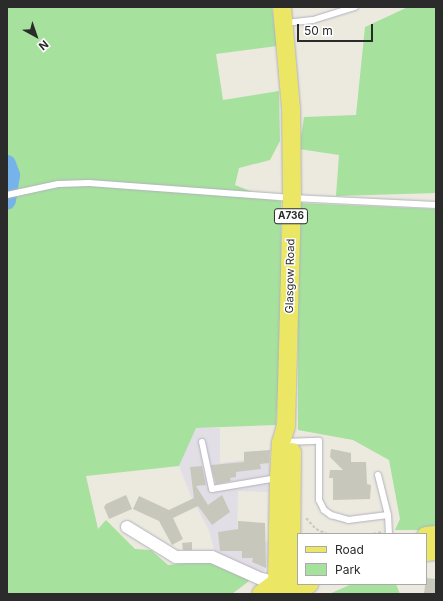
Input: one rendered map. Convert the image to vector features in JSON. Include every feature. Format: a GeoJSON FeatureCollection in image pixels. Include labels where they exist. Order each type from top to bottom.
{"type":"FeatureCollection","features":[{"type":"Feature","properties":{"kind":"main road","name":"Glasgow Road"},"geometry":{"type":"LineString","coordinates":[[283,15],[291,108],[292,198],[286,437],[289,583]]}},
{"type":"Feature","properties":{"kind":"main road","name":"Glasgow Road"},"geometry":{"type":"LineString","coordinates":[[286,477],[292,507],[289,583]]}},
{"type":"Feature","properties":{"kind":"main road"},"geometry":{"type":"LineString","coordinates":[[261,594],[289,583]]}},
{"type":"Feature","properties":{"kind":"street"},"geometry":{"type":"LineString","coordinates":[[127,527],[176,557],[212,557],[261,579],[289,583]]}},
{"type":"Feature","properties":{"kind":"lane"},"geometry":{"type":"LineString","coordinates":[[283,15],[333,15],[355,7]]}},
{"type":"Feature","properties":{"kind":"lane"},"geometry":{"type":"LineString","coordinates":[[7,195],[58,184],[89,183],[292,198],[436,205]]}},
{"type":"Feature","properties":{"kind":"lane"},"geometry":{"type":"LineString","coordinates":[[286,437],[319,441],[319,500],[324,510],[348,520],[388,515]]}},
{"type":"Feature","properties":{"kind":"lane"},"geometry":{"type":"LineString","coordinates":[[202,442],[212,489],[286,477]]}},
{"type":"Feature","properties":{"kind":"lane"},"geometry":{"type":"LineString","coordinates":[[378,475],[388,515],[389,533]]}},
{"type":"Feature","properties":{"kind":"path"},"geometry":{"type":"LineString","coordinates":[[292,507],[300,509],[308,522],[324,533]]}},
{"type":"Feature","properties":{"kind":"shaded area"},"geometry":{"type":"Polygon","coordinates":[[[195,428],[220,428],[220,463],[276,456],[275,492],[238,491],[237,543],[272,541],[268,565],[261,575],[215,553],[209,530],[192,499],[179,466],[195,428]]]}},
{"type":"Feature","properties":{"kind":"green space"},"geometry":{"type":"Polygon","coordinates":[[[7,7],[272,7],[277,46],[216,54],[223,100],[279,91],[280,141],[270,160],[239,168],[235,185],[255,193],[254,196],[281,201],[281,338],[276,425],[196,428],[179,466],[86,476],[98,529],[106,520],[135,549],[151,550],[168,565],[206,561],[228,566],[249,581],[232,594],[7,594],[7,7]]]}},
{"type":"Feature","properties":{"kind":"green space"},"geometry":{"type":"Polygon","coordinates":[[[408,7],[436,7],[436,193],[336,196],[339,155],[299,149],[304,117],[356,115],[365,27],[408,7]]]}},
{"type":"Feature","properties":{"kind":"green space"},"geometry":{"type":"Polygon","coordinates":[[[298,203],[436,209],[436,530],[395,530],[400,519],[389,460],[353,440],[298,430],[298,203]]]}},
{"type":"Feature","properties":{"kind":"green space"},"geometry":{"type":"Polygon","coordinates":[[[350,585],[396,585],[400,594],[329,594],[350,585]]]}},
{"type":"Feature","properties":{"kind":"building"},"geometry":{"type":"Polygon","coordinates":[[[331,449],[351,453],[351,462],[366,462],[367,484],[371,485],[370,499],[333,500],[333,478],[329,478],[330,470],[343,470],[330,457],[331,449]]]}},
{"type":"Feature","properties":{"kind":"building"},"geometry":{"type":"Polygon","coordinates":[[[270,450],[269,463],[260,464],[261,469],[236,472],[236,477],[230,478],[231,481],[216,484],[211,465],[244,462],[244,452],[270,450]]]}},
{"type":"Feature","properties":{"kind":"building"},"geometry":{"type":"Polygon","coordinates":[[[202,466],[206,485],[196,486],[208,505],[222,495],[230,512],[212,525],[198,506],[173,518],[183,539],[172,545],[159,521],[133,509],[139,496],[169,510],[194,498],[190,467],[202,466]]]}},
{"type":"Feature","properties":{"kind":"building"},"geometry":{"type":"Polygon","coordinates":[[[126,495],[132,509],[109,519],[104,507],[106,504],[126,495]]]}},
{"type":"Feature","properties":{"kind":"building"},"geometry":{"type":"Polygon","coordinates":[[[238,521],[265,523],[266,568],[252,562],[253,558],[242,558],[242,551],[220,551],[218,532],[238,529],[238,521]]]}},
{"type":"Feature","properties":{"kind":"building"},"geometry":{"type":"Polygon","coordinates":[[[192,542],[192,550],[183,550],[182,543],[192,542]]]}},
{"type":"Feature","properties":{"kind":"building"},"geometry":{"type":"Polygon","coordinates":[[[427,578],[436,579],[436,594],[424,594],[425,585],[427,585],[427,578]]]}},
{"type":"Feature","properties":{"kind":"waterway"},"geometry":{"type":"LineString","coordinates":[[7,164],[11,175],[7,201]]}}]}
